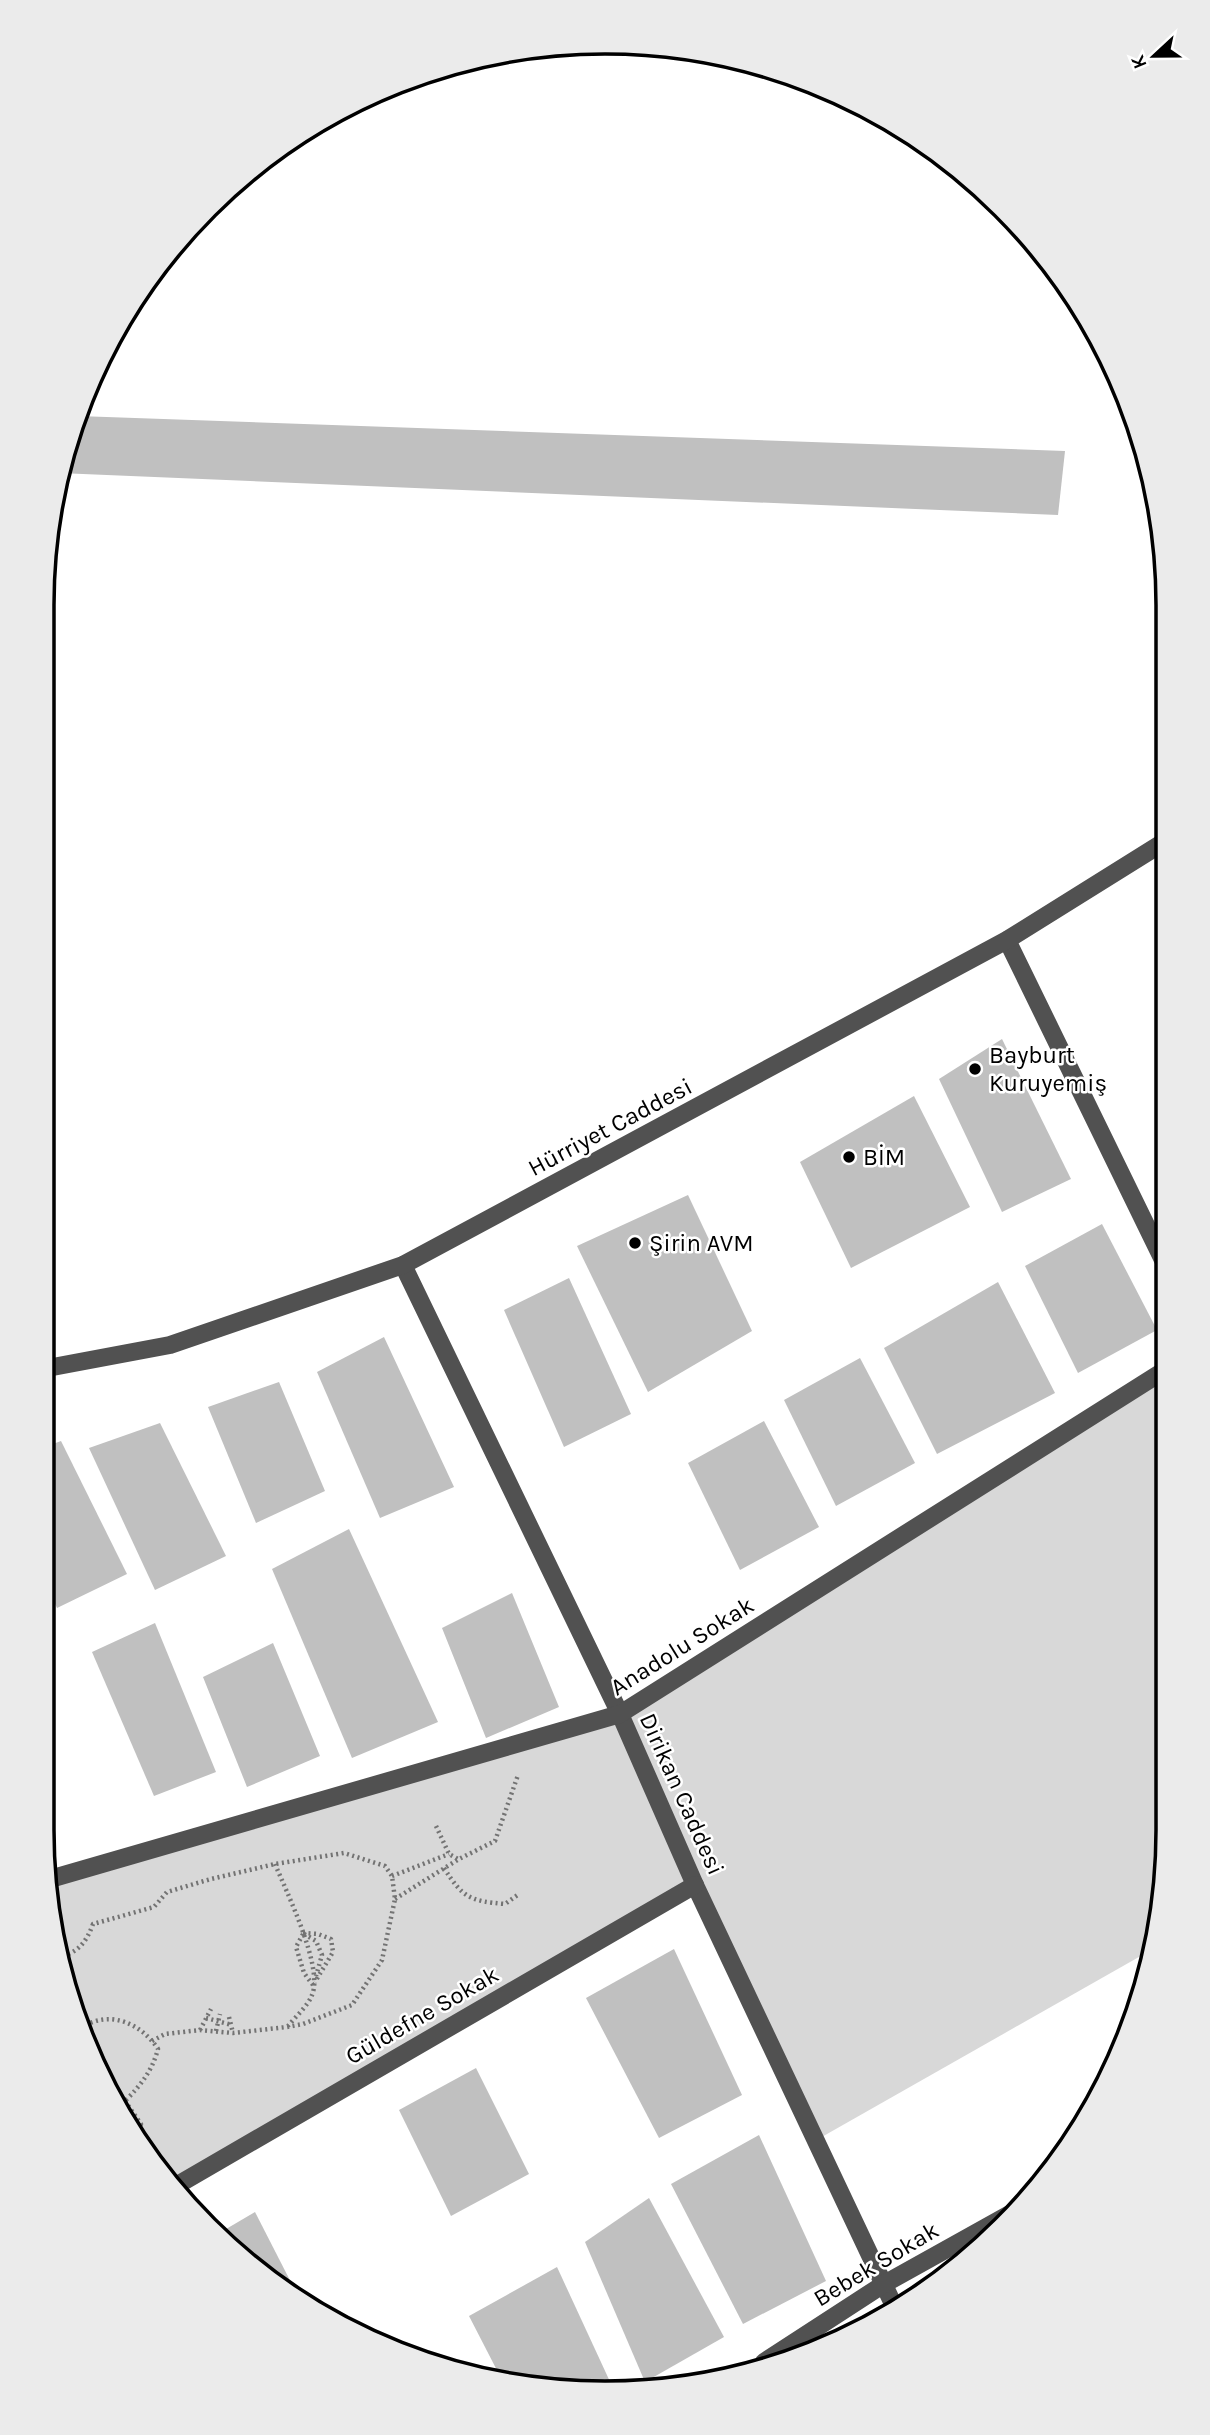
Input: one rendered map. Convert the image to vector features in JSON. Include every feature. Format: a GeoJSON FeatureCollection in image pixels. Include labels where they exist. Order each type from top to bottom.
{"type":"FeatureCollection","features":[{"type":"Feature","properties":{"kind":"street","name":"Hürriyet Caddesi"},"geometry":{"type":"LineString","coordinates":[[54,1367],[170,1345],[403,1265],[1007,940],[1156,847]]}},
{"type":"Feature","properties":{"kind":"street"},"geometry":{"type":"LineString","coordinates":[[1007,940],[1156,1246]]}},
{"type":"Feature","properties":{"kind":"street","name":"Dirikan Caddesi"},"geometry":{"type":"LineString","coordinates":[[403,1265],[620,1714],[695,1885],[891,2300]]}},
{"type":"Feature","properties":{"kind":"street","name":"Anadolu Sokak"},"geometry":{"type":"LineString","coordinates":[[56,1877],[620,1714],[1156,1376]]}},
{"type":"Feature","properties":{"kind":"street","name":"Güldefne Sokak"},"geometry":{"type":"LineString","coordinates":[[182,2182],[695,1885]]}},
{"type":"Feature","properties":{"kind":"street","name":"Bebek Sokak"},"geometry":{"type":"LineString","coordinates":[[777,2353],[884,2284],[985,2228]]}},
{"type":"Feature","properties":{"kind":"path"},"geometry":{"type":"LineString","coordinates":[[395,1899],[459,1859],[495,1841],[530,1741]]}},
{"type":"Feature","properties":{"kind":"path"},"geometry":{"type":"LineString","coordinates":[[436,1826],[449,1853],[459,1859]]}},
{"type":"Feature","properties":{"kind":"path"},"geometry":{"type":"LineString","coordinates":[[69,1954],[87,1940],[93,1924],[154,1908],[167,1892],[211,1879],[275,1864],[344,1853],[385,1866],[392,1875],[395,1899],[382,1960],[352,2005],[303,2024],[287,2027],[233,2033],[200,2030],[165,2034],[152,2041]]}},
{"type":"Feature","properties":{"kind":"path"},"geometry":{"type":"LineString","coordinates":[[392,1875],[449,1853]]}},
{"type":"Feature","properties":{"kind":"path"},"geometry":{"type":"LineString","coordinates":[[275,1864],[303,1933],[314,1972],[313,1995],[287,2027]]}},
{"type":"Feature","properties":{"kind":"path"},"geometry":{"type":"LineString","coordinates":[[444,1868],[457,1888],[477,1902],[505,1904],[519,1894]]}},
{"type":"Feature","properties":{"kind":"path"},"geometry":{"type":"LineString","coordinates":[[303,1933],[296,1947],[304,1973],[313,1985]]}},
{"type":"Feature","properties":{"kind":"path"},"geometry":{"type":"LineString","coordinates":[[303,1933],[318,1934],[331,1939],[333,1952],[313,1985]]}},
{"type":"Feature","properties":{"kind":"path"},"geometry":{"type":"LineString","coordinates":[[303,1933],[316,1941],[322,1955],[313,1985]]}},
{"type":"Feature","properties":{"kind":"path"},"geometry":{"type":"LineString","coordinates":[[200,2030],[211,2009]]}},
{"type":"Feature","properties":{"kind":"path"},"geometry":{"type":"LineString","coordinates":[[216,2031],[220,2014]]}},
{"type":"Feature","properties":{"kind":"path"},"geometry":{"type":"LineString","coordinates":[[229,2017],[233,2033]]}},
{"type":"Feature","properties":{"kind":"path"},"geometry":{"type":"LineString","coordinates":[[206,2018],[232,2025]]}},
{"type":"Feature","properties":{"kind":"path"},"geometry":{"type":"LineString","coordinates":[[89,2024],[110,2019],[125,2022],[142,2030],[158,2049],[150,2072],[125,2099]]}},
{"type":"Feature","properties":{"kind":"shaded area"},"geometry":{"type":"Polygon","coordinates":[[[1156,1374],[1156,1830],[1151,1902],[1141,1956],[820,2138],[622,1714],[1156,1374]]]}},
{"type":"Feature","properties":{"kind":"shaded area"},"geometry":{"type":"Polygon","coordinates":[[[621,1715],[694,1886],[182,2182],[147,2136],[128,2105],[96,2041],[73,1973],[56,1877],[621,1715]]]}},
{"type":"Feature","properties":{"kind":"building"},"geometry":{"type":"Polygon","coordinates":[[[87,416],[1065,451],[1058,515],[70,473],[87,416]]]}},
{"type":"Feature","properties":{"kind":"building"},"geometry":{"type":"Polygon","coordinates":[[[1002,1039],[1071,1179],[1002,1212],[939,1079],[1002,1039]]]}},
{"type":"Feature","properties":{"kind":"building"},"geometry":{"type":"Polygon","coordinates":[[[914,1096],[970,1207],[851,1268],[800,1162],[914,1096]]]}},
{"type":"Feature","properties":{"kind":"building"},"geometry":{"type":"Polygon","coordinates":[[[688,1195],[752,1331],[648,1392],[577,1246],[688,1195]]]}},
{"type":"Feature","properties":{"kind":"building"},"geometry":{"type":"Polygon","coordinates":[[[1102,1224],[1156,1331],[1078,1373],[1025,1266],[1102,1224]]]}},
{"type":"Feature","properties":{"kind":"building"},"geometry":{"type":"Polygon","coordinates":[[[569,1278],[631,1414],[564,1447],[504,1310],[569,1278]]]}},
{"type":"Feature","properties":{"kind":"building"},"geometry":{"type":"Polygon","coordinates":[[[998,1282],[1055,1393],[937,1454],[884,1348],[998,1282]]]}},
{"type":"Feature","properties":{"kind":"building"},"geometry":{"type":"Polygon","coordinates":[[[384,1337],[454,1487],[380,1518],[317,1372],[384,1337]]]}},
{"type":"Feature","properties":{"kind":"building"},"geometry":{"type":"Polygon","coordinates":[[[860,1358],[915,1463],[836,1506],[784,1400],[860,1358]]]}},
{"type":"Feature","properties":{"kind":"building"},"geometry":{"type":"Polygon","coordinates":[[[279,1382],[325,1491],[256,1523],[208,1407],[279,1382]]]}},
{"type":"Feature","properties":{"kind":"building"},"geometry":{"type":"Polygon","coordinates":[[[764,1421],[819,1527],[740,1570],[688,1463],[764,1421]]]}},
{"type":"Feature","properties":{"kind":"building"},"geometry":{"type":"Polygon","coordinates":[[[160,1423],[226,1556],[155,1590],[89,1448],[160,1423]]]}},
{"type":"Feature","properties":{"kind":"building"},"geometry":{"type":"Polygon","coordinates":[[[61,1441],[127,1574],[57,1608],[54,1602],[54,1444],[61,1441]]]}},
{"type":"Feature","properties":{"kind":"building"},"geometry":{"type":"Polygon","coordinates":[[[349,1529],[438,1722],[352,1758],[272,1569],[349,1529]]]}},
{"type":"Feature","properties":{"kind":"building"},"geometry":{"type":"Polygon","coordinates":[[[512,1593],[559,1707],[486,1738],[442,1628],[512,1593]]]}},
{"type":"Feature","properties":{"kind":"building"},"geometry":{"type":"Polygon","coordinates":[[[155,1623],[216,1772],[154,1796],[92,1652],[155,1623]]]}},
{"type":"Feature","properties":{"kind":"building"},"geometry":{"type":"Polygon","coordinates":[[[273,1643],[320,1756],[247,1787],[203,1677],[273,1643]]]}},
{"type":"Feature","properties":{"kind":"building"},"geometry":{"type":"Polygon","coordinates":[[[674,1949],[742,2095],[659,2138],[586,1998],[674,1949]]]}},
{"type":"Feature","properties":{"kind":"building"},"geometry":{"type":"Polygon","coordinates":[[[476,2068],[529,2174],[451,2216],[399,2110],[476,2068]]]}},
{"type":"Feature","properties":{"kind":"building"},"geometry":{"type":"Polygon","coordinates":[[[759,2135],[826,2281],[743,2324],[671,2184],[759,2135]]]}},
{"type":"Feature","properties":{"kind":"building"},"geometry":{"type":"Polygon","coordinates":[[[649,2198],[724,2337],[650,2379],[644,2380],[585,2242],[649,2198]]]}},
{"type":"Feature","properties":{"kind":"building"},"geometry":{"type":"Polygon","coordinates":[[[255,2212],[291,2282],[242,2244],[226,2229],[255,2212]]]}},
{"type":"Feature","properties":{"kind":"building"},"geometry":{"type":"Polygon","coordinates":[[[557,2267],[610,2381],[569,2380],[497,2370],[469,2316],[557,2267]]]}},
{"type":"Feature","properties":{"kind":"place","name":"Bayburt Kuruyemiş"},"geometry":{"type":"Point","coordinates":[975,1069]}},
{"type":"Feature","properties":{"kind":"place","name":"BİM"},"geometry":{"type":"Point","coordinates":[849,1157]}},
{"type":"Feature","properties":{"kind":"place","name":"Şirin AVM"},"geometry":{"type":"Point","coordinates":[635,1243]}}]}
